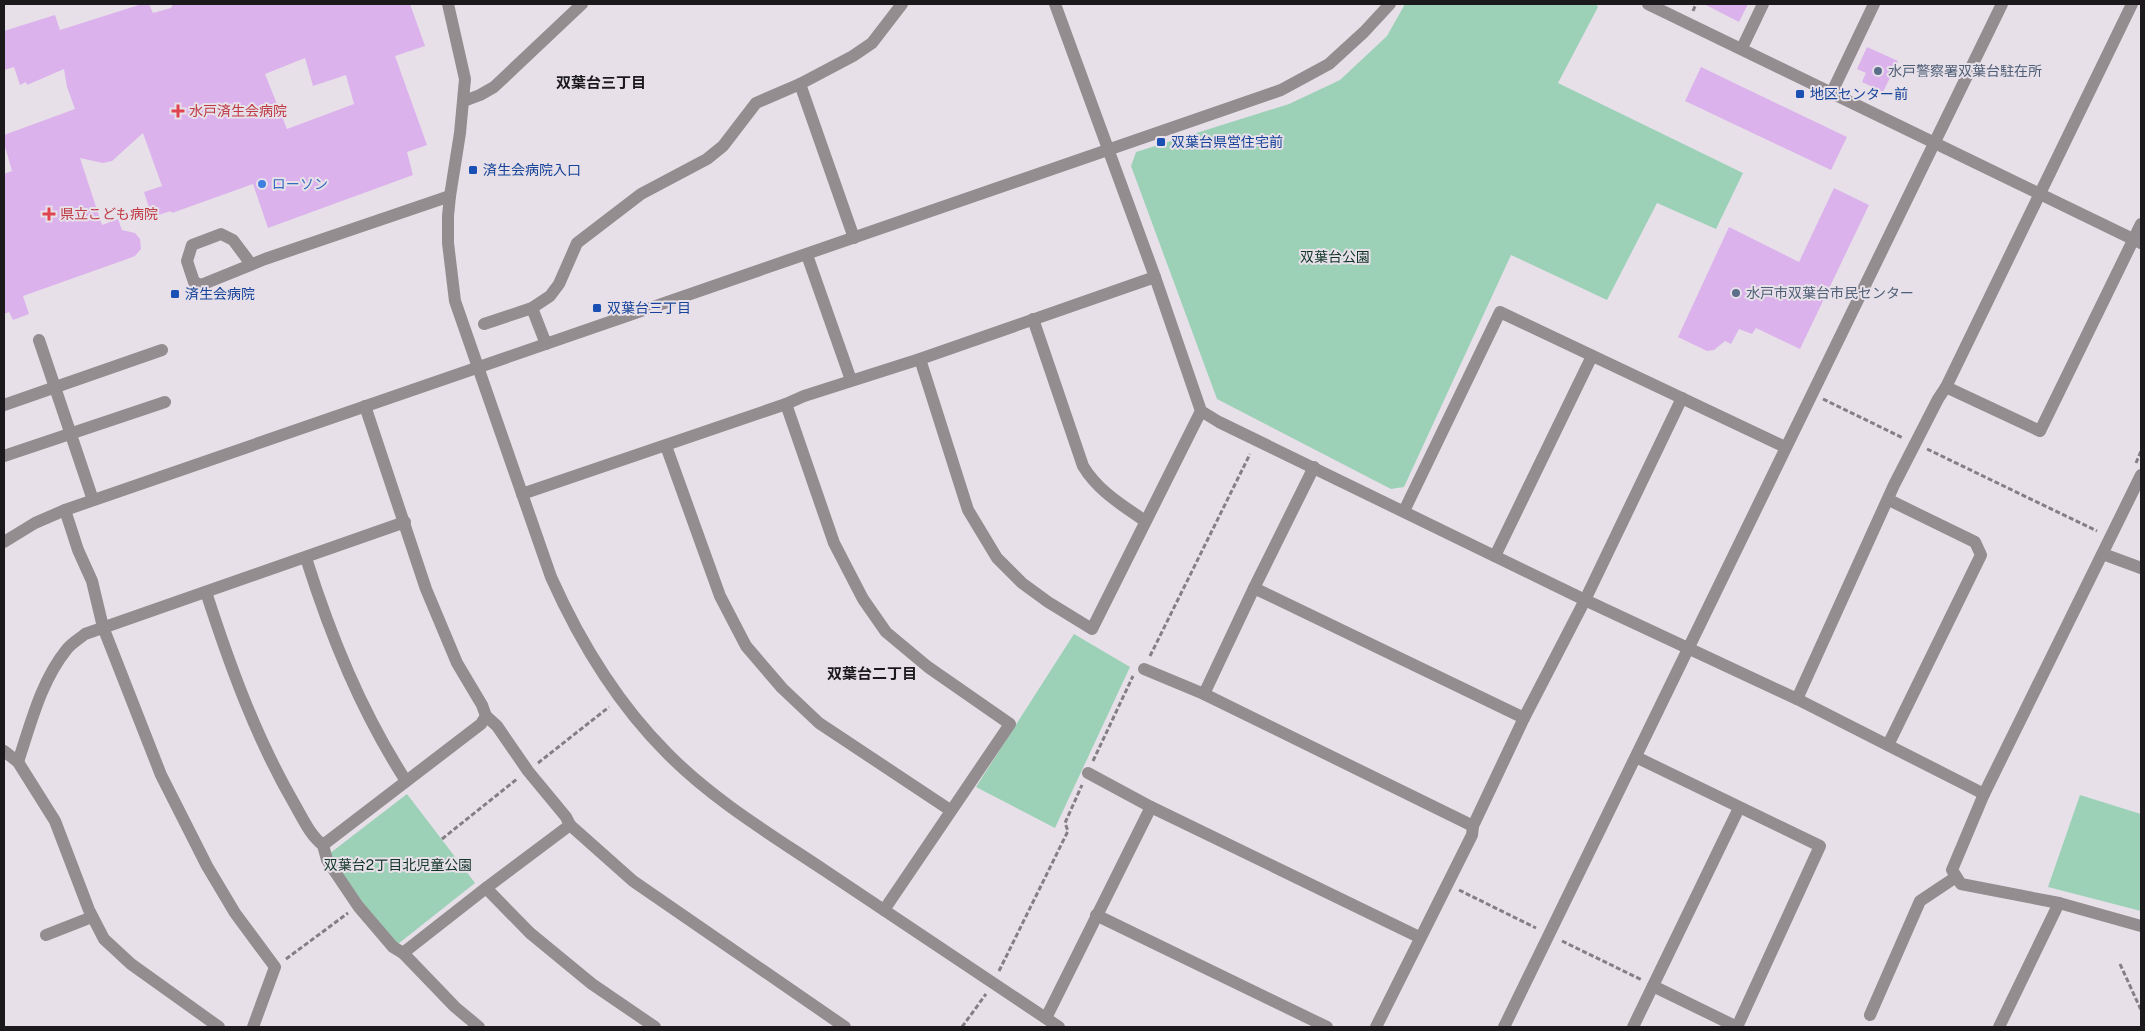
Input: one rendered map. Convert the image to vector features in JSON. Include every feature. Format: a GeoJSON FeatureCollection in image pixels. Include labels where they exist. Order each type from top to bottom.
{"type":"FeatureCollection","features":[{"type":"Feature","properties":{"kind":"street"},"geometry":{"type":"LineString","coordinates":[[448,4],[465,79],[464,101],[450,196],[448,243],[450,273],[456,301],[477,367],[551,577],[567,613],[593,660],[640,724],[667,754],[728,804],[1059,1027]]}},
{"type":"Feature","properties":{"kind":"street"},"geometry":{"type":"LineString","coordinates":[[464,101],[494,87],[582,4]]}},
{"type":"Feature","properties":{"kind":"street"},"geometry":{"type":"LineString","coordinates":[[484,324],[532,308],[550,296],[559,284],[578,243],[641,194],[707,159],[723,146],[756,103],[800,84],[853,56],[872,42],[902,4]]}},
{"type":"Feature","properties":{"kind":"street"},"geometry":{"type":"LineString","coordinates":[[1055,4],[1155,277],[1201,411],[1219,422],[1585,600],[1797,699],[1984,794]]}},
{"type":"Feature","properties":{"kind":"street"},"geometry":{"type":"LineString","coordinates":[[4,542],[35,523],[93,500],[1281,90],[1329,64],[1364,32],[1390,4]]}},
{"type":"Feature","properties":{"kind":"street"},"geometry":{"type":"LineString","coordinates":[[1648,4],[2138,241]]}},
{"type":"Feature","properties":{"kind":"street"},"geometry":{"type":"LineString","coordinates":[[1742,48],[1763,4]]}},
{"type":"Feature","properties":{"kind":"street"},"geometry":{"type":"LineString","coordinates":[[1832,92],[1874,4]]}},
{"type":"Feature","properties":{"kind":"street"},"geometry":{"type":"LineString","coordinates":[[1504,1027],[2002,4]]}},
{"type":"Feature","properties":{"kind":"street"},"geometry":{"type":"LineString","coordinates":[[1797,699],[1915,444],[1946,387],[2132,4]]}},
{"type":"Feature","properties":{"kind":"street"},"geometry":{"type":"LineString","coordinates":[[800,84],[854,238]]}},
{"type":"Feature","properties":{"kind":"street"},"geometry":{"type":"LineString","coordinates":[[251,264],[233,240],[220,234],[192,245],[187,261],[194,282],[201,285],[251,264],[450,196]]}},
{"type":"Feature","properties":{"kind":"street"},"geometry":{"type":"LineString","coordinates":[[1946,387],[2040,430],[2138,241],[2141,224]]}},
{"type":"Feature","properties":{"kind":"street"},"geometry":{"type":"LineString","coordinates":[[807,255],[851,380]]}},
{"type":"Feature","properties":{"kind":"street"},"geometry":{"type":"LineString","coordinates":[[522,494],[1155,277]]}},
{"type":"Feature","properties":{"kind":"street"},"geometry":{"type":"LineString","coordinates":[[532,308],[546,344]]}},
{"type":"Feature","properties":{"kind":"street"},"geometry":{"type":"LineString","coordinates":[[1404,511],[1500,312],[1785,447]]}},
{"type":"Feature","properties":{"kind":"street"},"geometry":{"type":"LineString","coordinates":[[1033,319],[1087,473],[1104,492],[1145,521]]}},
{"type":"Feature","properties":{"kind":"street"},"geometry":{"type":"LineString","coordinates":[[39,340],[93,500]]}},
{"type":"Feature","properties":{"kind":"street"},"geometry":{"type":"LineString","coordinates":[[4,405],[162,350]]}},
{"type":"Feature","properties":{"kind":"street"},"geometry":{"type":"LineString","coordinates":[[1495,556],[1592,356]]}},
{"type":"Feature","properties":{"kind":"street"},"geometry":{"type":"LineString","coordinates":[[920,359],[968,510],[997,558],[1022,583],[1092,630],[1201,411]]}},
{"type":"Feature","properties":{"kind":"street"},"geometry":{"type":"LineString","coordinates":[[1376,1027],[1419,937],[1425,930],[1472,835],[1473,826],[1524,718],[1585,600],[1682,398]]}},
{"type":"Feature","properties":{"kind":"street"},"geometry":{"type":"LineString","coordinates":[[4,456],[166,402]]}},
{"type":"Feature","properties":{"kind":"street"},"geometry":{"type":"LineString","coordinates":[[786,404],[834,543],[863,599],[886,632],[928,667],[1010,724],[884,910]]}},
{"type":"Feature","properties":{"kind":"street"},"geometry":{"type":"LineString","coordinates":[[366,406],[426,589],[458,663],[482,705],[486,716],[497,726],[528,771],[566,817],[570,825],[633,881],[844,1027]]}},
{"type":"Feature","properties":{"kind":"street"},"geometry":{"type":"LineString","coordinates":[[666,446],[720,596],[746,646],[782,688],[820,723],[950,810]]}},
{"type":"Feature","properties":{"kind":"street"},"geometry":{"type":"LineString","coordinates":[[1204,694],[1314,467]]}},
{"type":"Feature","properties":{"kind":"street"},"geometry":{"type":"LineString","coordinates":[[2137,472],[2103,554],[1984,794],[1952,870],[1961,884],[2059,904],[2141,926]]}},
{"type":"Feature","properties":{"kind":"street"},"geometry":{"type":"LineString","coordinates":[[1888,745],[1981,555],[1975,542],[1889,500]]}},
{"type":"Feature","properties":{"kind":"street"},"geometry":{"type":"LineString","coordinates":[[65,510],[78,550],[92,581],[103,627],[161,775],[207,866],[236,913],[275,967],[253,1027]]}},
{"type":"Feature","properties":{"kind":"street"},"geometry":{"type":"LineString","coordinates":[[18,762],[42,694],[55,666],[68,647],[85,634],[405,522]]}},
{"type":"Feature","properties":{"kind":"street"},"geometry":{"type":"LineString","coordinates":[[2103,554],[2141,568]]}},
{"type":"Feature","properties":{"kind":"street"},"geometry":{"type":"LineString","coordinates":[[306,558],[335,643],[355,692],[382,744],[406,781]]}},
{"type":"Feature","properties":{"kind":"street"},"geometry":{"type":"LineString","coordinates":[[1254,588],[1524,718]]}},
{"type":"Feature","properties":{"kind":"street"},"geometry":{"type":"LineString","coordinates":[[206,592],[224,647],[256,731],[304,822],[314,838],[323,845],[326,860],[358,906],[393,947],[403,953],[454,1006],[479,1027]]}},
{"type":"Feature","properties":{"kind":"street"},"geometry":{"type":"LineString","coordinates":[[1144,669],[1195,692],[1204,694],[1473,826]]}},
{"type":"Feature","properties":{"kind":"street"},"geometry":{"type":"LineString","coordinates":[[323,845],[481,724],[486,716]]}},
{"type":"Feature","properties":{"kind":"street"},"geometry":{"type":"LineString","coordinates":[[4,751],[18,762],[55,820],[92,917],[104,939],[131,964],[219,1027]]}},
{"type":"Feature","properties":{"kind":"street"},"geometry":{"type":"LineString","coordinates":[[1636,757],[1820,846],[1737,1027],[1649,984]]}},
{"type":"Feature","properties":{"kind":"street"},"geometry":{"type":"LineString","coordinates":[[1088,773],[1151,807],[1419,937]]}},
{"type":"Feature","properties":{"kind":"street"},"geometry":{"type":"LineString","coordinates":[[1046,1018],[1151,807]]}},
{"type":"Feature","properties":{"kind":"street"},"geometry":{"type":"LineString","coordinates":[[1633,1027],[1649,984],[1739,808]]}},
{"type":"Feature","properties":{"kind":"street"},"geometry":{"type":"LineString","coordinates":[[403,953],[570,825]]}},
{"type":"Feature","properties":{"kind":"street"},"geometry":{"type":"LineString","coordinates":[[1870,1015],[1920,901],[1956,876]]}},
{"type":"Feature","properties":{"kind":"street"},"geometry":{"type":"LineString","coordinates":[[486,888],[530,933],[592,984],[655,1027]]}},
{"type":"Feature","properties":{"kind":"street"},"geometry":{"type":"LineString","coordinates":[[1999,1027],[2059,904]]}},
{"type":"Feature","properties":{"kind":"street"},"geometry":{"type":"LineString","coordinates":[[1096,915],[1327,1027]]}},
{"type":"Feature","properties":{"kind":"street"},"geometry":{"type":"LineString","coordinates":[[46,935],[92,917]]}},
{"type":"Feature","properties":{"kind":"path"},"geometry":{"type":"LineString","coordinates":[[1830,403],[2102,533]]}},
{"type":"Feature","properties":{"kind":"path"},"geometry":{"type":"LineString","coordinates":[[962,1027],[994,982],[1068,831],[1065,823],[1136,670],[1144,669],[1257,440]]}},
{"type":"Feature","properties":{"kind":"path"},"geometry":{"type":"LineString","coordinates":[[2137,472],[2141,451]]}},
{"type":"Feature","properties":{"kind":"path"},"geometry":{"type":"LineString","coordinates":[[1447,885],[1530,925]]}},
{"type":"Feature","properties":{"kind":"path"},"geometry":{"type":"LineString","coordinates":[[283,961],[358,906]]}},
{"type":"Feature","properties":{"kind":"path"},"geometry":{"type":"LineString","coordinates":[[1568,944],[1649,984]]}},
{"type":"Feature","properties":{"kind":"path"},"geometry":{"type":"LineString","coordinates":[[2120,964],[2141,1010]]}},
{"type":"Feature","properties":{"kind":"green space","name":"双葉台公園"},"geometry":{"type":"Polygon","coordinates":[[[1405,4],[1596,4],[1598,7],[1558,83],[1743,173],[1716,229],[1657,203],[1607,300],[1511,255],[1404,487],[1391,489],[1217,399],[1131,166],[1136,152],[1289,104],[1340,80],[1387,36],[1405,4]]]}},
{"type":"Feature","properties":{"kind":"green space"},"geometry":{"type":"Polygon","coordinates":[[[1074,634],[1130,667],[1055,828],[976,787],[1074,634]]]}},
{"type":"Feature","properties":{"kind":"green space","name":"双葉台2丁目北児童公園"},"geometry":{"type":"Polygon","coordinates":[[[407,794],[475,883],[398,944],[363,903],[329,854],[407,794]]]}},
{"type":"Feature","properties":{"kind":"green space"},"geometry":{"type":"Polygon","coordinates":[[[2080,795],[2141,814],[2141,911],[2048,887],[2080,795]]]}},
{"type":"Feature","properties":{"kind":"building","name":"水戸済生会病院"},"geometry":{"type":"Polygon","coordinates":[[[142,4],[149,4],[153,13],[171,8],[173,4],[410,4],[425,46],[395,56],[427,145],[407,152],[413,175],[268,228],[253,184],[172,213],[171,211],[152,217],[144,192],[162,186],[143,133],[112,161],[103,163],[80,158],[102,225],[118,219],[122,230],[135,233],[140,239],[141,249],[135,256],[130,258],[23,296],[29,314],[13,320],[9,312],[4,314],[4,174],[12,171],[4,143],[4,135],[75,109],[67,87],[64,69],[27,85],[26,82],[20,85],[14,67],[4,70],[4,31],[55,15],[60,30],[142,4]],[[305,58],[265,74],[287,129],[354,104],[346,75],[313,86],[305,58]]]}},
{"type":"Feature","properties":{"kind":"building"},"geometry":{"type":"Polygon","coordinates":[[[1704,4],[1748,4],[1739,22],[1704,4]]]}},
{"type":"Feature","properties":{"kind":"building","name":"水戸警察署双葉台駐在所"},"geometry":{"type":"Polygon","coordinates":[[[1867,47],[1898,61],[1883,92],[1862,82],[1866,73],[1857,69],[1867,47]]]}},
{"type":"Feature","properties":{"kind":"building"},"geometry":{"type":"Polygon","coordinates":[[[1701,67],[1847,137],[1831,170],[1685,101],[1701,67]]]}},
{"type":"Feature","properties":{"kind":"building"},"geometry":{"type":"Polygon","coordinates":[[[1834,188],[1869,205],[1800,349],[1756,328],[1752,334],[1739,329],[1731,344],[1725,341],[1714,350],[1707,351],[1678,337],[1729,227],[1799,262],[1834,188]]]}},
{"type":"Feature","properties":{"kind":"place","name":"水戸警察署双葉台駐在所"},"geometry":{"type":"Point","coordinates":[1878,71]}},
{"type":"Feature","properties":{"kind":"place","name":"地区センター前"},"geometry":{"type":"Point","coordinates":[1800,94]}},
{"type":"Feature","properties":{"kind":"place","name":"水戸済生会病院"},"geometry":{"type":"Point","coordinates":[178,111]}},
{"type":"Feature","properties":{"kind":"place","name":"双葉台県営住宅前"},"geometry":{"type":"Point","coordinates":[1161,142]}},
{"type":"Feature","properties":{"kind":"place","name":"済生会病院入口"},"geometry":{"type":"Point","coordinates":[473,170]}},
{"type":"Feature","properties":{"kind":"place","name":"ローソン"},"geometry":{"type":"Point","coordinates":[262,184]}},
{"type":"Feature","properties":{"kind":"place","name":"県立こども病院"},"geometry":{"type":"Point","coordinates":[49,214]}},
{"type":"Feature","properties":{"kind":"place","name":"水戸市双葉台市民センター"},"geometry":{"type":"Point","coordinates":[1736,293]}},
{"type":"Feature","properties":{"kind":"place","name":"済生会病院"},"geometry":{"type":"Point","coordinates":[175,294]}},
{"type":"Feature","properties":{"kind":"place","name":"双葉台三丁目"},"geometry":{"type":"Point","coordinates":[597,308]}},
{"type":"Feature","properties":{"kind":"district","name":"双葉台三丁目"},"geometry":{"type":"Point","coordinates":[601,83]}},
{"type":"Feature","properties":{"kind":"district","name":"双葉台二丁目"},"geometry":{"type":"Point","coordinates":[872,674]}}]}
